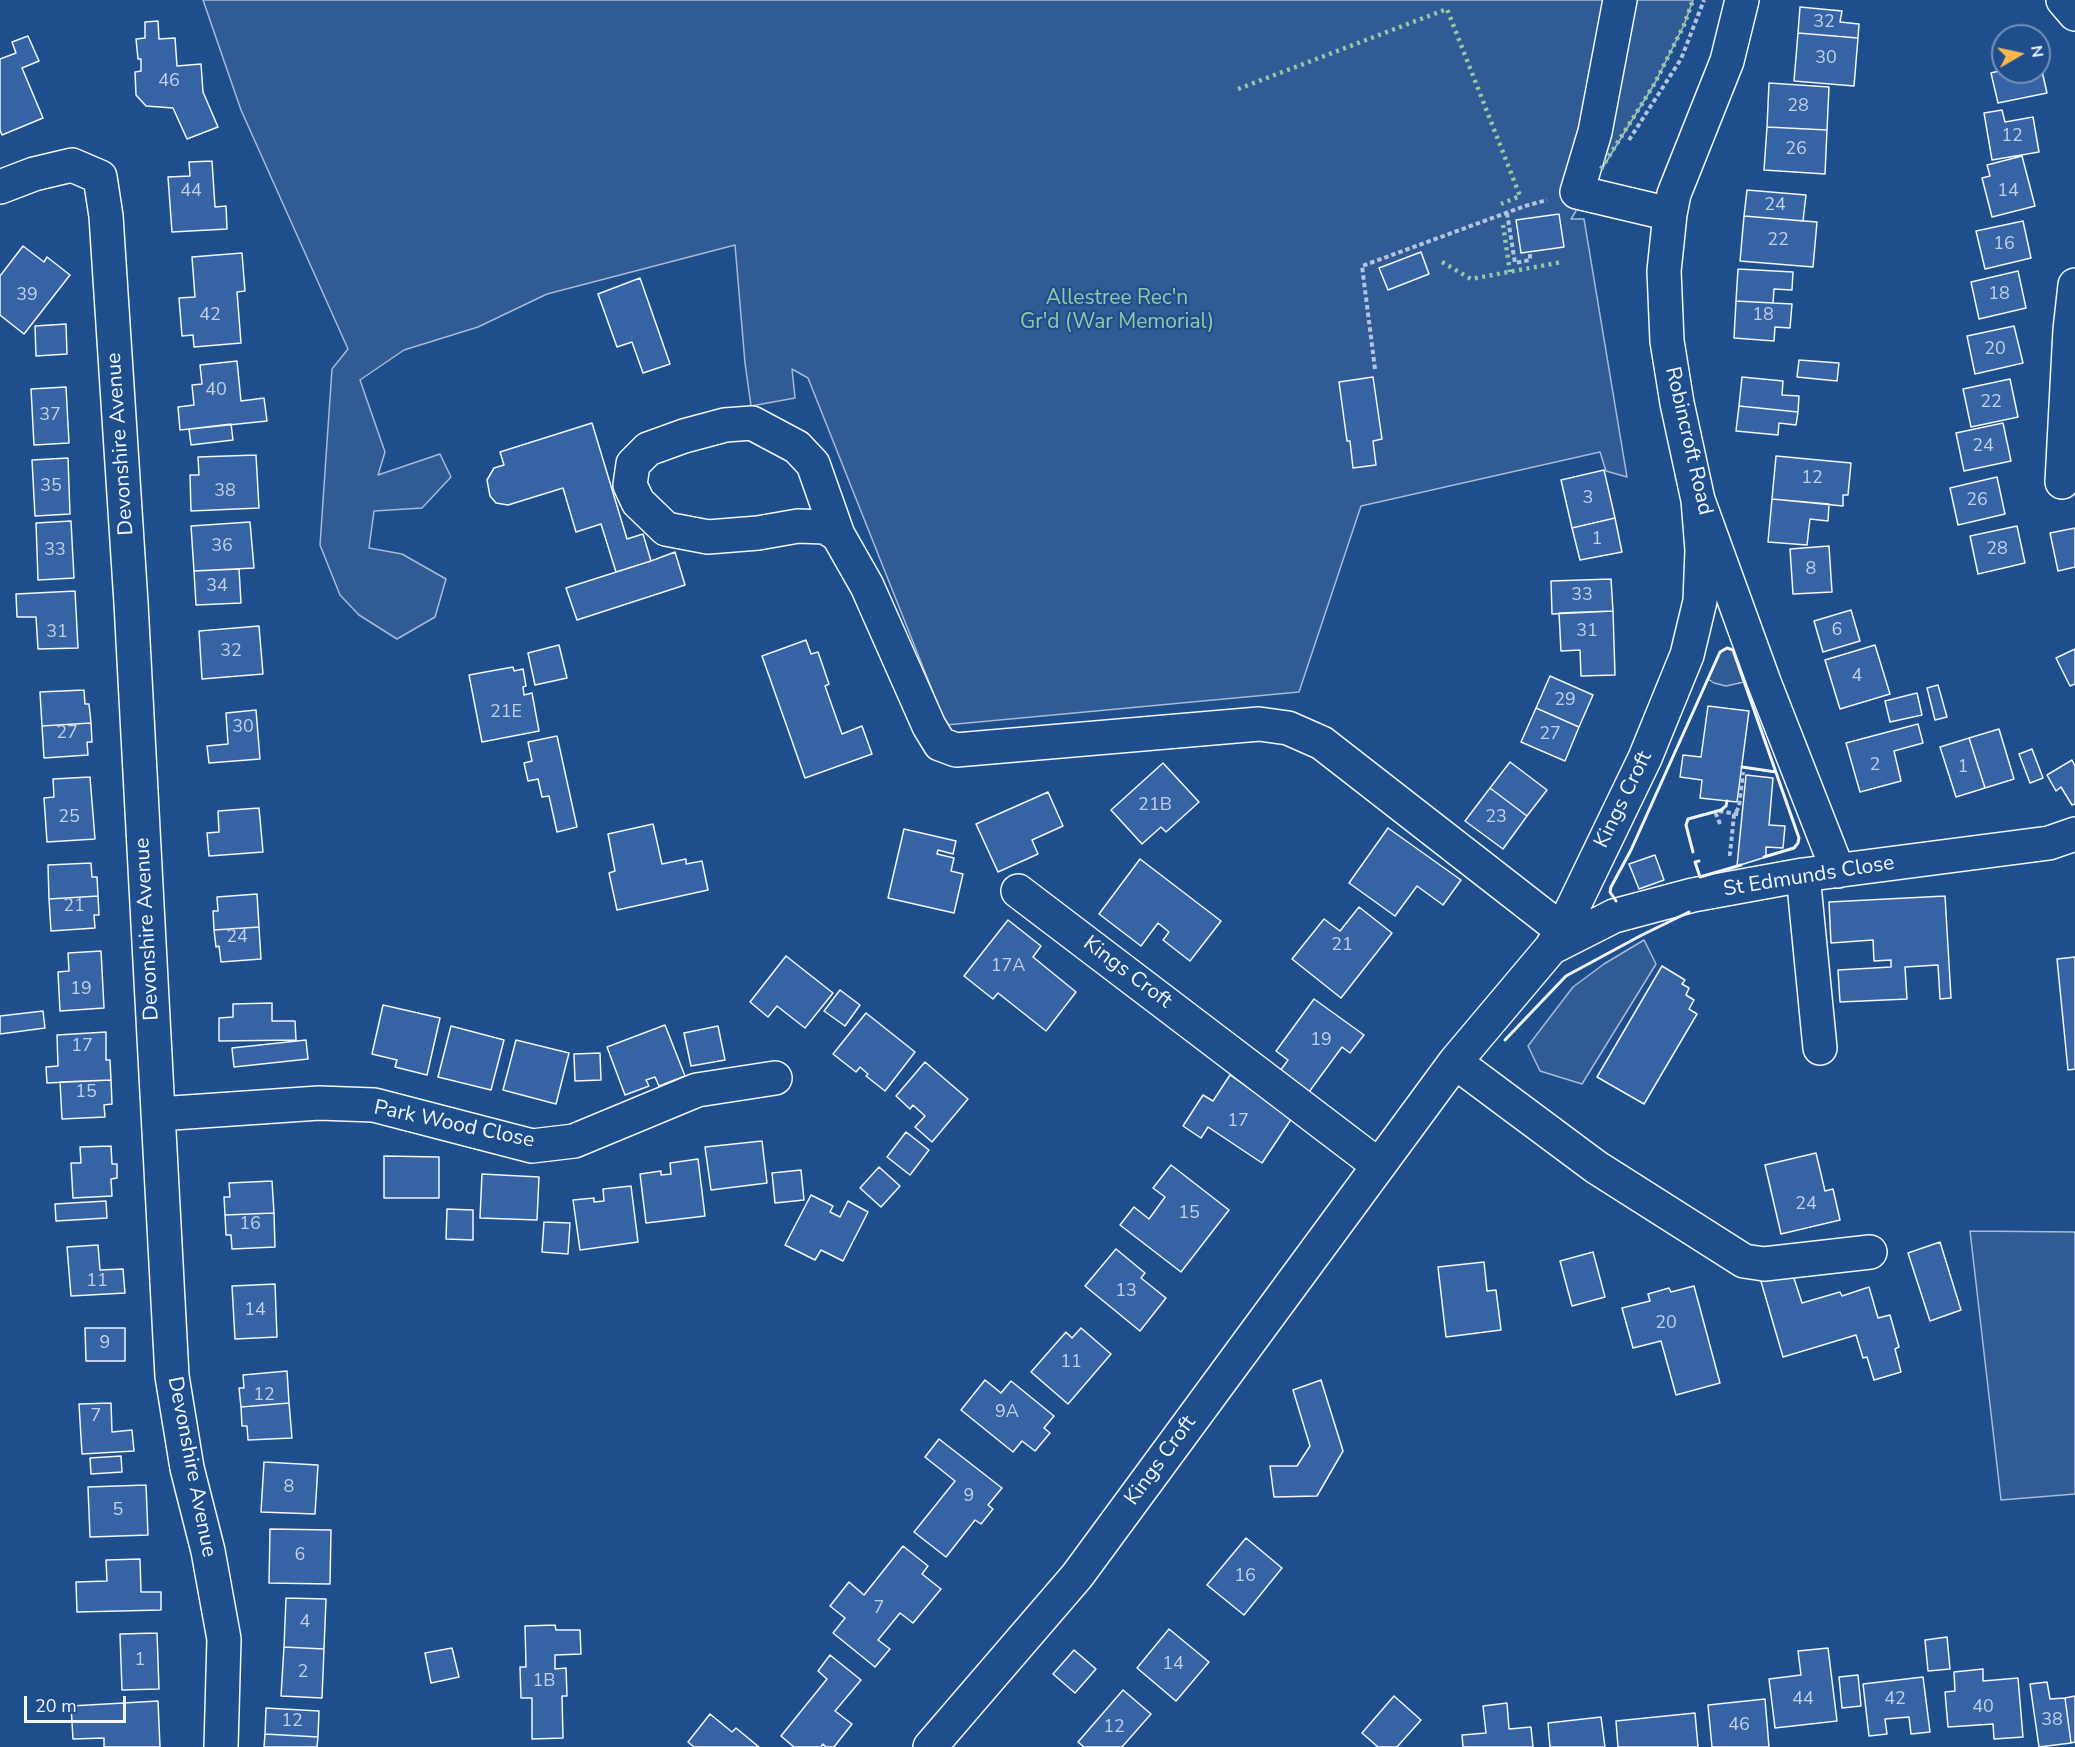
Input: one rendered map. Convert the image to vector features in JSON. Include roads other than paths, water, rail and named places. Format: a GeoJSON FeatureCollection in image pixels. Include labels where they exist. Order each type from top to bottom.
{"type":"FeatureCollection","features":[{"type":"Feature","properties":{"kind":"street"},"geometry":{"type":"LineString","coordinates":[[1620,0],[1595,132],[1577,192],[1670,214]]}},
{"type":"Feature","properties":{"kind":"street","name":"Robincroft Road"},"geometry":{"type":"LineString","coordinates":[[1742,0],[1727,61],[1674,194],[1664,271],[1667,341],[1677,403],[1698,500],[1764,682],[1838,871]]}},
{"type":"Feature","properties":{"kind":"street"},"geometry":{"type":"LineString","coordinates":[[2063,0],[2075,14]]}},
{"type":"Feature","properties":{"kind":"street","name":"Devonshire Avenue"},"geometry":{"type":"LineString","coordinates":[[0,187],[34,174],[72,165],[100,177],[106,216],[131,603],[172,1376],[187,1468],[208,1551],[224,1639],[221,1747]]}},
{"type":"Feature","properties":{"kind":"street"},"geometry":{"type":"LineString","coordinates":[[2062,482],[2070,330],[2075,285]]}},
{"type":"Feature","properties":{"kind":"street"},"geometry":{"type":"LineString","coordinates":[[838,535],[825,527],[798,526],[758,533],[708,537],[666,529],[638,502],[630,485],[633,464],[648,449],[725,425],[752,423],[797,447],[813,464],[838,535],[867,586],[929,726],[940,744],[956,750],[1259,724],[1288,728],[1322,742],[1556,939]]}},
{"type":"Feature","properties":{"kind":"street","name":"Kings Croft"},"geometry":{"type":"LineString","coordinates":[[930,1747],[1077,1576],[1455,1062],[1556,939],[1645,758],[1687,655],[1700,601],[1702,550],[1698,500]]}},
{"type":"Feature","properties":{"kind":"street","name":"St Edmunds Close"},"geometry":{"type":"LineString","coordinates":[[1556,939],[1614,916],[1693,895],[1803,875],[2049,843],[2075,834]]}},
{"type":"Feature","properties":{"kind":"street"},"geometry":{"type":"LineString","coordinates":[[1803,875],[1820,1048]]}},
{"type":"Feature","properties":{"kind":"street","name":"Kings Croft"},"geometry":{"type":"LineString","coordinates":[[1018,891],[1378,1165]]}},
{"type":"Feature","properties":{"kind":"street"},"geometry":{"type":"LineString","coordinates":[[1455,1062],[1596,1167],[1744,1261],[1764,1264],[1870,1252]]}},
{"type":"Feature","properties":{"kind":"street","name":"Park Wood Close"},"geometry":{"type":"LineString","coordinates":[[158,1114],[319,1103],[374,1106],[532,1146],[574,1141],[697,1090],[775,1078]]}},
{"type":"Feature","properties":{"kind":"park label","name":"Allestree Rec'n Gr'd (War Memorial)"},"geometry":{"type":"Point","coordinates":[1117,311]}}]}
